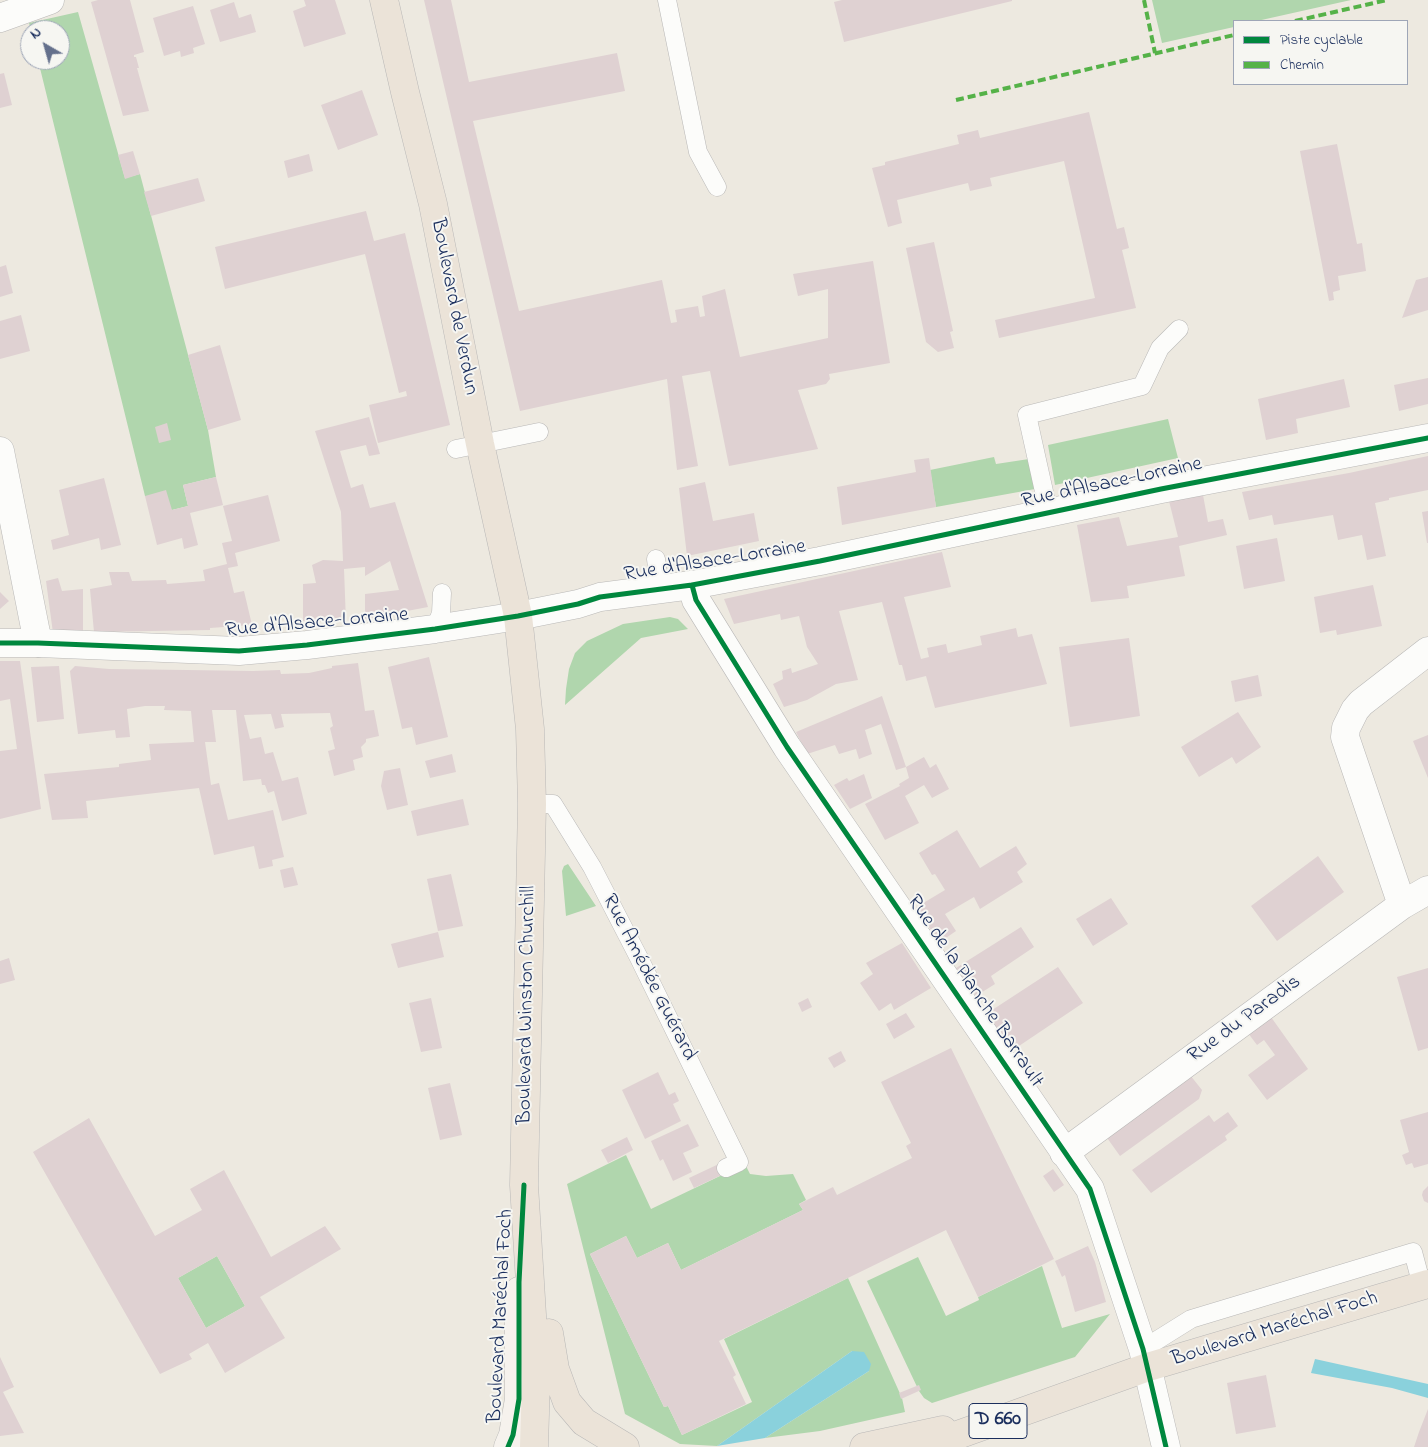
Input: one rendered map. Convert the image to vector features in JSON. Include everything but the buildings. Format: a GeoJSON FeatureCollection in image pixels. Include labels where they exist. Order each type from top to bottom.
{"type":"FeatureCollection","features":[{"type":"Feature","properties":{"kind":"main road","name":"Boulevard de Verdun"},"geometry":{"type":"LineString","coordinates":[[384,0],[433,204],[468,447],[518,616]]}},
{"type":"Feature","properties":{"kind":"main road","name":"Boulevard Winston Churchill"},"geometry":{"type":"LineString","coordinates":[[518,616],[530,728],[532,804],[524,1185],[536,1380],[534,1447]]}},
{"type":"Feature","properties":{"kind":"main road","name":"Boulevard Maréchal Foch"},"geometry":{"type":"LineString","coordinates":[[508,1447],[519,1400],[519,1282],[524,1185]]}},
{"type":"Feature","properties":{"kind":"main road"},"geometry":{"type":"LineString","coordinates":[[524,1185],[555,1369],[567,1402],[584,1422],[625,1447]]}},
{"type":"Feature","properties":{"kind":"main road","name":"Boulevard Maréchal Foch"},"geometry":{"type":"LineString","coordinates":[[924,1447],[1022,1412],[1145,1358],[1425,1285]]}},
{"type":"Feature","properties":{"kind":"main road","name":"D 660"},"geometry":{"type":"LineString","coordinates":[[864,1447],[1022,1412]]}},
{"type":"Feature","properties":{"kind":"street"},"geometry":{"type":"LineString","coordinates":[[0,18],[50,0]]}},
{"type":"Feature","properties":{"kind":"street","name":"Rue d'Alsace-Lorraine"},"geometry":{"type":"LineString","coordinates":[[0,643],[247,650],[307,645],[436,629],[518,616],[578,604],[600,597],[692,585],[820,561],[1161,489],[1428,438]]}},
{"type":"Feature","properties":{"kind":"street"},"geometry":{"type":"LineString","coordinates":[[0,451],[38,643]]}},
{"type":"Feature","properties":{"kind":"street","name":"Rue de la Planche Barrault"},"geometry":{"type":"LineString","coordinates":[[692,585],[696,600],[788,747],[1090,1189],[1145,1358],[1166,1447]]}},
{"type":"Feature","properties":{"kind":"street"},"geometry":{"type":"LineString","coordinates":[[1402,905],[1344,737],[1346,728],[1355,710],[1428,651]]}},
{"type":"Feature","properties":{"kind":"street","name":"Rue du Paradis"},"geometry":{"type":"LineString","coordinates":[[1064,1153],[1402,905],[1428,890]]}},
{"type":"Feature","properties":{"kind":"lane"},"geometry":{"type":"LineString","coordinates":[[667,0],[698,152],[717,187]]}},
{"type":"Feature","properties":{"kind":"lane"},"geometry":{"type":"LineString","coordinates":[[1049,514],[1027,415],[1142,386],[1160,348],[1179,329]]}},
{"type":"Feature","properties":{"kind":"lane"},"geometry":{"type":"LineString","coordinates":[[468,447],[539,432]]}},
{"type":"Feature","properties":{"kind":"lane"},"geometry":{"type":"LineString","coordinates":[[656,559],[660,589]]}},
{"type":"Feature","properties":{"kind":"lane"},"geometry":{"type":"LineString","coordinates":[[436,629],[441,613],[442,593]]}},
{"type":"Feature","properties":{"kind":"lane","name":"Rue Amédée Guérard"},"geometry":{"type":"LineString","coordinates":[[532,804],[553,804],[592,867],[739,1162],[726,1168]]}},
{"type":"Feature","properties":{"kind":"green space"},"geometry":{"type":"Polygon","coordinates":[[[1152,0],[1351,0],[1261,20],[1233,20],[1233,27],[1162,43],[1152,0]]]}},
{"type":"Feature","properties":{"kind":"green space"},"geometry":{"type":"Polygon","coordinates":[[[78,12],[125,178],[140,174],[208,430],[216,477],[183,485],[188,506],[172,510],[145,496],[40,70],[70,70],[70,20],[42,20],[78,12]]]}},
{"type":"Feature","properties":{"kind":"green space"},"geometry":{"type":"Polygon","coordinates":[[[1168,419],[1178,458],[1055,485],[1048,445],[1168,419]]]}},
{"type":"Feature","properties":{"kind":"green space"},"geometry":{"type":"Polygon","coordinates":[[[994,457],[996,464],[1029,459],[1035,489],[936,507],[930,470],[994,457]]]}},
{"type":"Feature","properties":{"kind":"green space"},"geometry":{"type":"Polygon","coordinates":[[[670,617],[678,619],[688,629],[641,638],[565,705],[569,669],[575,653],[587,641],[623,624],[670,617]]]}},
{"type":"Feature","properties":{"kind":"green space"},"geometry":{"type":"Polygon","coordinates":[[[568,864],[596,906],[566,916],[562,871],[564,866],[568,864]]]}},
{"type":"Feature","properties":{"kind":"green space"},"geometry":{"type":"Polygon","coordinates":[[[626,1155],[651,1209],[745,1164],[750,1174],[766,1176],[793,1174],[806,1200],[799,1204],[803,1210],[681,1270],[668,1243],[637,1258],[626,1236],[590,1254],[664,1407],[668,1406],[682,1435],[752,1402],[724,1339],[848,1278],[902,1398],[905,1412],[820,1431],[765,1438],[869,1371],[852,1351],[717,1446],[680,1444],[625,1414],[567,1184],[626,1155]]]}},
{"type":"Feature","properties":{"kind":"green space"},"geometry":{"type":"Polygon","coordinates":[[[217,1256],[245,1306],[206,1328],[178,1278],[217,1256]]]}},
{"type":"Feature","properties":{"kind":"green space"},"geometry":{"type":"Polygon","coordinates":[[[918,1257],[946,1316],[979,1300],[978,1297],[1042,1266],[1062,1328],[1110,1314],[1075,1357],[932,1403],[924,1398],[919,1391],[867,1281],[918,1257]]]}},
{"type":"Feature","properties":{"kind":"water"},"geometry":{"type":"Polygon","coordinates":[[[852,1351],[864,1352],[871,1364],[869,1371],[765,1438],[717,1446],[852,1351]]]}},
{"type":"Feature","properties":{"kind":"water"},"geometry":{"type":"Polygon","coordinates":[[[1315,1359],[1428,1384],[1428,1398],[1392,1388],[1311,1373],[1315,1359]]]}},
{"type":"Feature","properties":{"kind":"marked path"},"geometry":{"type":"LineString","coordinates":[[1144,0],[1155,53]]}},
{"type":"Feature","properties":{"kind":"marked path"},"geometry":{"type":"LineString","coordinates":[[1299,20],[1387,0]]}},
{"type":"Feature","properties":{"kind":"marked path"},"geometry":{"type":"LineString","coordinates":[[956,100],[1233,35]]}},
{"type":"Feature","properties":{"kind":"cycle path"},"geometry":{"type":"LineString","coordinates":[[0,643],[239,651],[307,645],[435,629],[518,616],[578,604],[600,597],[692,585],[820,561],[1161,489],[1428,438]]}},
{"type":"Feature","properties":{"kind":"cycle path"},"geometry":{"type":"LineString","coordinates":[[692,585],[696,600],[787,747],[1090,1189],[1143,1349],[1166,1447]]}},
{"type":"Feature","properties":{"kind":"cycle path"},"geometry":{"type":"LineString","coordinates":[[508,1447],[513,1435],[519,1399],[519,1282],[524,1185]]}}]}
